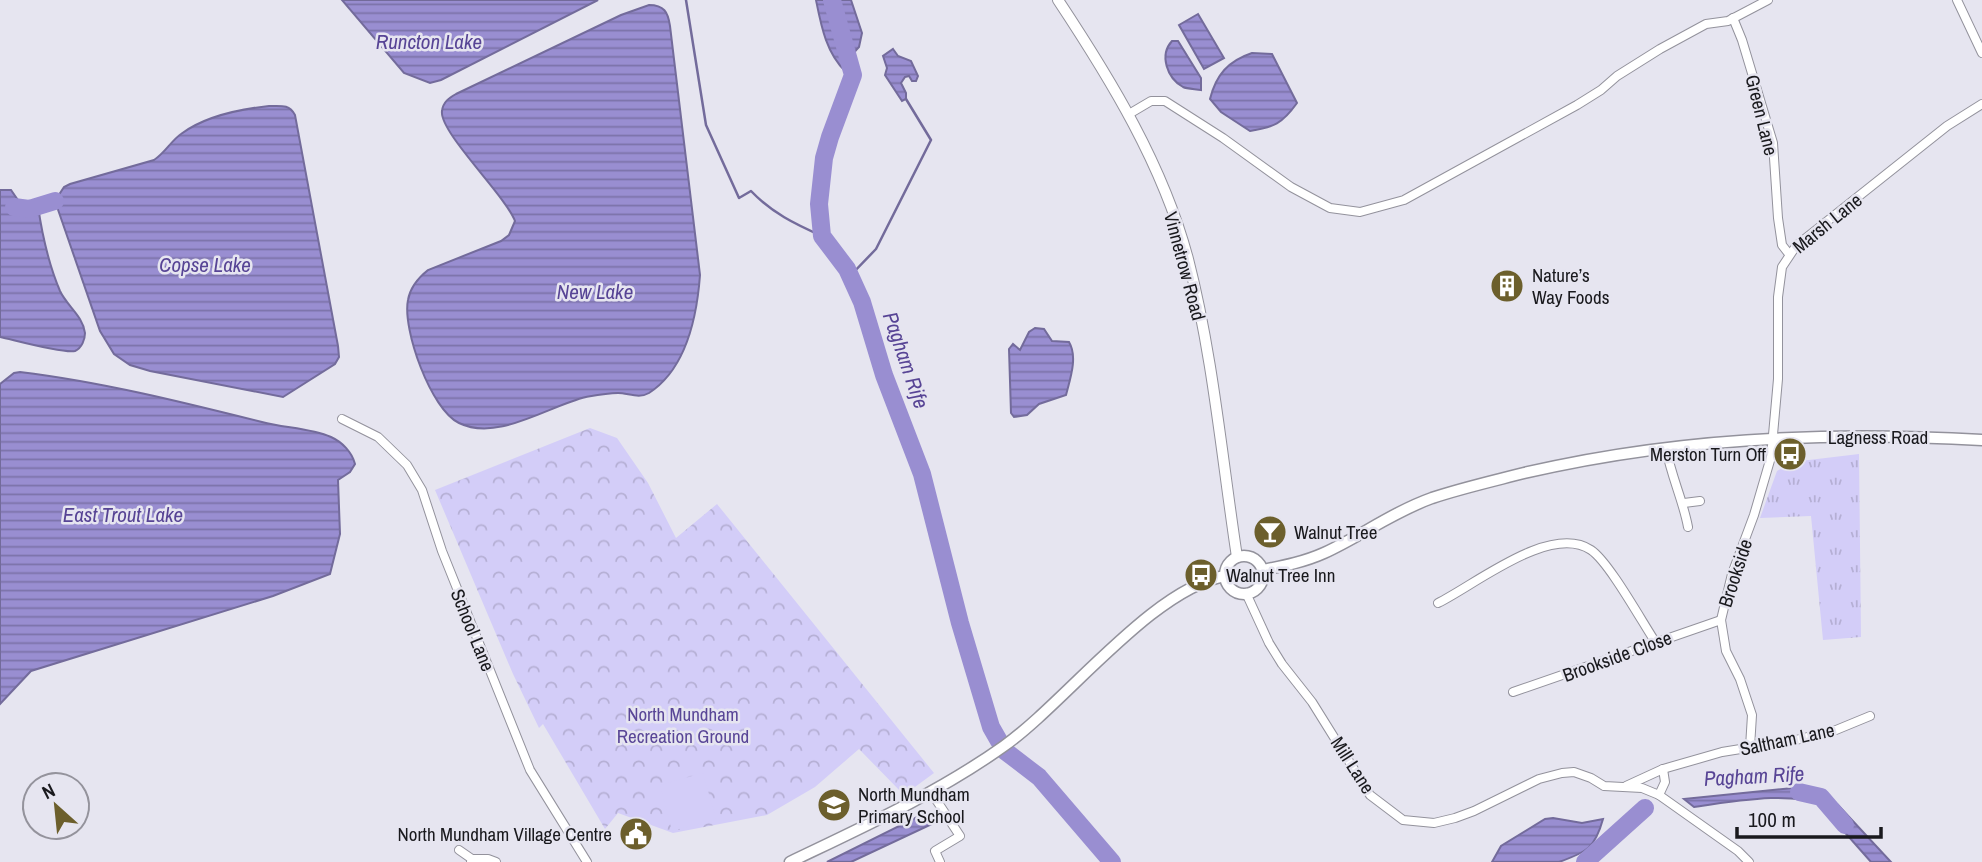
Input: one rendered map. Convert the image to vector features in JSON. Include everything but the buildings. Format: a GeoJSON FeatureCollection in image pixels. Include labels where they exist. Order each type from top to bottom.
{"type":"FeatureCollection","features":[{"type":"Feature","properties":{"kind":"main road","name":"Lagness Road"},"geometry":{"type":"LineString","coordinates":[[1263,570],[1321,555],[1390,516],[1433,498],[1561,465],[1666,448],[1774,439],[1854,435],[1982,440]]}},
{"type":"Feature","properties":{"kind":"main road"},"geometry":{"type":"LineString","coordinates":[[1251,557],[1260,565],[1263,577],[1258,588],[1246,593],[1230,587],[1225,576],[1228,564],[1237,558],[1251,557]]}},
{"type":"Feature","properties":{"kind":"main road"},"geometry":{"type":"LineString","coordinates":[[790,862],[931,792],[976,765],[1023,732],[1120,642],[1158,611],[1203,582],[1225,576]]}},
{"type":"Feature","properties":{"kind":"street","name":"Vinnetrow Road"},"geometry":{"type":"LineString","coordinates":[[1058,0],[1107,74],[1129,114],[1170,208],[1187,258],[1202,326],[1237,558]]}},
{"type":"Feature","properties":{"kind":"street"},"geometry":{"type":"LineString","coordinates":[[1129,114],[1151,101],[1165,101],[1223,138],[1291,187],[1330,208],[1360,212],[1404,200],[1577,105],[1617,76],[1706,24],[1733,19],[1768,0]]}},
{"type":"Feature","properties":{"kind":"street"},"geometry":{"type":"LineString","coordinates":[[1957,0],[1982,53]]}},
{"type":"Feature","properties":{"kind":"street","name":"Green Lane"},"geometry":{"type":"LineString","coordinates":[[1733,19],[1773,142],[1778,218],[1782,245],[1789,254]]}},
{"type":"Feature","properties":{"kind":"street","name":"Marsh Lane"},"geometry":{"type":"LineString","coordinates":[[1774,439],[1778,379],[1778,298],[1782,267],[1789,254],[1947,126],[1982,104]]}},
{"type":"Feature","properties":{"kind":"street","name":"School Lane"},"geometry":{"type":"LineString","coordinates":[[342,419],[378,437],[407,465],[422,490],[442,551],[530,770],[587,862]]}},
{"type":"Feature","properties":{"kind":"street","name":"Brookside"},"geometry":{"type":"LineString","coordinates":[[1750,747],[1752,715],[1741,679],[1726,652],[1721,620],[1732,575],[1765,480],[1774,439]]}},
{"type":"Feature","properties":{"kind":"street"},"geometry":{"type":"LineString","coordinates":[[1666,448],[1671,475],[1684,503],[1688,527]]}},
{"type":"Feature","properties":{"kind":"street"},"geometry":{"type":"LineString","coordinates":[[1684,503],[1700,501]]}},
{"type":"Feature","properties":{"kind":"street"},"geometry":{"type":"LineString","coordinates":[[1438,603],[1526,554],[1566,543],[1580,544],[1592,550],[1604,564],[1656,643]]}},
{"type":"Feature","properties":{"kind":"street","name":"Mill Lane"},"geometry":{"type":"LineString","coordinates":[[1246,593],[1269,643],[1312,702],[1370,795],[1403,820],[1434,822],[1455,818],[1539,779],[1562,773],[1574,772],[1604,786],[1642,788],[1659,795]]}},
{"type":"Feature","properties":{"kind":"street"},"geometry":{"type":"LineString","coordinates":[[1453,596],[1457,605]]}},
{"type":"Feature","properties":{"kind":"street","name":"Brookside Close"},"geometry":{"type":"LineString","coordinates":[[1513,692],[1721,620]]}},
{"type":"Feature","properties":{"kind":"street","name":"Saltham Lane"},"geometry":{"type":"LineString","coordinates":[[1623,788],[1663,769],[1722,752],[1796,740],[1836,730],[1870,716]]}},
{"type":"Feature","properties":{"kind":"street"},"geometry":{"type":"LineString","coordinates":[[1663,769],[1665,782],[1659,795],[1738,851],[1749,862]]}},
{"type":"Feature","properties":{"kind":"street"},"geometry":{"type":"LineString","coordinates":[[931,792],[960,836],[935,851],[940,862]]}},
{"type":"Feature","properties":{"kind":"street"},"geometry":{"type":"LineString","coordinates":[[459,850],[472,861],[488,859],[496,862]]}},
{"type":"Feature","properties":{"kind":"green space","name":"North Mundham Recreation Ground"},"geometry":{"type":"Polygon","coordinates":[[[590,428],[617,438],[648,483],[676,538],[717,504],[934,773],[904,795],[859,749],[815,787],[767,815],[673,833],[618,813],[605,829],[543,724],[539,728],[513,674],[435,490],[590,428]]]}},
{"type":"Feature","properties":{"kind":"green space"},"geometry":{"type":"Polygon","coordinates":[[[1859,454],[1861,637],[1823,640],[1811,516],[1760,518],[1777,471],[1792,462],[1859,454]]]}},
{"type":"Feature","properties":{"kind":"green space"},"geometry":{"type":"Polygon","coordinates":[[[703,773],[716,819],[672,831],[660,785],[703,773]]]}},
{"type":"Feature","properties":{"kind":"water","name":"Runcton Lake"},"geometry":{"type":"Polygon","coordinates":[[[342,0],[598,0],[441,80],[430,83],[404,73],[342,0]]]}},
{"type":"Feature","properties":{"kind":"water"},"geometry":{"type":"Polygon","coordinates":[[[816,0],[851,0],[862,33],[859,47],[851,59],[851,69],[846,72],[829,47],[816,0]]]}},
{"type":"Feature","properties":{"kind":"water","name":"New Lake"},"geometry":{"type":"Polygon","coordinates":[[[649,5],[662,8],[669,21],[700,275],[696,307],[681,356],[662,383],[645,395],[614,393],[586,397],[523,421],[490,428],[474,428],[459,423],[438,402],[421,368],[407,313],[409,296],[415,284],[428,270],[501,241],[509,235],[515,221],[451,133],[444,121],[444,105],[456,94],[621,15],[649,5]]]}},
{"type":"Feature","properties":{"kind":"water"},"geometry":{"type":"Polygon","coordinates":[[[1198,14],[1224,58],[1204,69],[1179,25],[1198,14]]]}},
{"type":"Feature","properties":{"kind":"water"},"geometry":{"type":"Polygon","coordinates":[[[1172,41],[1178,41],[1201,78],[1201,90],[1183,87],[1169,72],[1166,53],[1172,41]]]}},
{"type":"Feature","properties":{"kind":"water"},"geometry":{"type":"Polygon","coordinates":[[[893,49],[898,56],[911,61],[918,76],[916,81],[912,81],[909,76],[905,77],[901,83],[906,93],[906,99],[902,101],[885,75],[887,68],[883,56],[893,49]]]}},
{"type":"Feature","properties":{"kind":"water"},"geometry":{"type":"Polygon","coordinates":[[[1252,53],[1272,54],[1297,103],[1287,116],[1277,123],[1250,131],[1221,112],[1210,99],[1224,70],[1236,60],[1252,53]]]}},
{"type":"Feature","properties":{"kind":"water","name":"Copse Lake"},"geometry":{"type":"Polygon","coordinates":[[[269,106],[287,107],[295,115],[339,357],[335,364],[283,397],[130,365],[114,354],[100,331],[55,201],[64,187],[70,184],[154,160],[177,137],[201,122],[235,111],[269,106]]]}},
{"type":"Feature","properties":{"kind":"water"},"geometry":{"type":"Polygon","coordinates":[[[0,190],[11,190],[20,203],[34,203],[38,206],[46,249],[56,281],[84,327],[84,341],[75,351],[50,349],[0,337],[0,190]]]}},
{"type":"Feature","properties":{"kind":"water"},"geometry":{"type":"Polygon","coordinates":[[[1035,328],[1044,329],[1052,341],[1069,342],[1073,354],[1071,375],[1066,395],[1039,404],[1027,415],[1014,417],[1011,413],[1009,349],[1013,344],[1020,350],[1029,332],[1035,328]]]}},
{"type":"Feature","properties":{"kind":"water","name":"East Trout Lake"},"geometry":{"type":"Polygon","coordinates":[[[14,373],[142,393],[314,432],[339,442],[349,452],[355,464],[350,472],[338,480],[340,534],[330,574],[273,596],[31,671],[0,704],[0,384],[14,373]]]}},
{"type":"Feature","properties":{"kind":"water"},"geometry":{"type":"Polygon","coordinates":[[[1793,788],[1812,789],[1825,795],[1812,799],[1761,799],[1694,807],[1684,799],[1793,788]]]}},
{"type":"Feature","properties":{"kind":"water"},"geometry":{"type":"Polygon","coordinates":[[[1838,805],[1891,862],[1871,862],[1826,811],[1838,805]]]}},
{"type":"Feature","properties":{"kind":"water"},"geometry":{"type":"Polygon","coordinates":[[[927,812],[932,824],[851,862],[827,862],[927,812]]]}},
{"type":"Feature","properties":{"kind":"water"},"geometry":{"type":"Polygon","coordinates":[[[1545,819],[1582,823],[1603,819],[1597,837],[1588,848],[1559,862],[1492,862],[1501,846],[1545,819]]]}},
{"type":"Feature","properties":{"kind":"waterway"},"geometry":{"type":"LineString","coordinates":[[686,0],[706,125],[739,198],[751,191],[784,217],[822,236]]}},
{"type":"Feature","properties":{"kind":"waterway","name":"Pagham Rife"},"geometry":{"type":"LineString","coordinates":[[832,0],[853,75],[824,158],[819,204],[822,236],[847,269],[862,302],[884,375],[922,474],[960,623],[991,727],[999,741]]}},
{"type":"Feature","properties":{"kind":"waterway"},"geometry":{"type":"LineString","coordinates":[[850,276],[876,249],[931,140],[906,99]]}},
{"type":"Feature","properties":{"kind":"waterway"},"geometry":{"type":"LineString","coordinates":[[14,207],[29,209],[55,201]]}},
{"type":"Feature","properties":{"kind":"waterway","name":"Pagham Rife"},"geometry":{"type":"LineString","coordinates":[[1005,751],[1039,777],[1112,862]]}},
{"type":"Feature","properties":{"kind":"waterway","name":"Pagham Rife"},"geometry":{"type":"LineString","coordinates":[[1799,792],[1821,797],[1845,825]]}},
{"type":"Feature","properties":{"kind":"waterway","name":"Pagham Rife"},"geometry":{"type":"LineString","coordinates":[[1585,862],[1645,808]]}},
{"type":"Feature","properties":{"kind":"place","name":"Nature’s Way Foods"},"geometry":{"type":"Point","coordinates":[1507,286]}},
{"type":"Feature","properties":{"kind":"place","name":"Merston Turn Off"},"geometry":{"type":"Point","coordinates":[1790,454]}},
{"type":"Feature","properties":{"kind":"place","name":"Walnut Tree"},"geometry":{"type":"Point","coordinates":[1270,532]}},
{"type":"Feature","properties":{"kind":"place","name":"Walnut Tree Inn"},"geometry":{"type":"Point","coordinates":[1201,575]}},
{"type":"Feature","properties":{"kind":"place","name":"North Mundham Primary School"},"geometry":{"type":"Point","coordinates":[834,805]}},
{"type":"Feature","properties":{"kind":"place","name":"North Mundham Village Centre"},"geometry":{"type":"Point","coordinates":[636,834]}}]}
